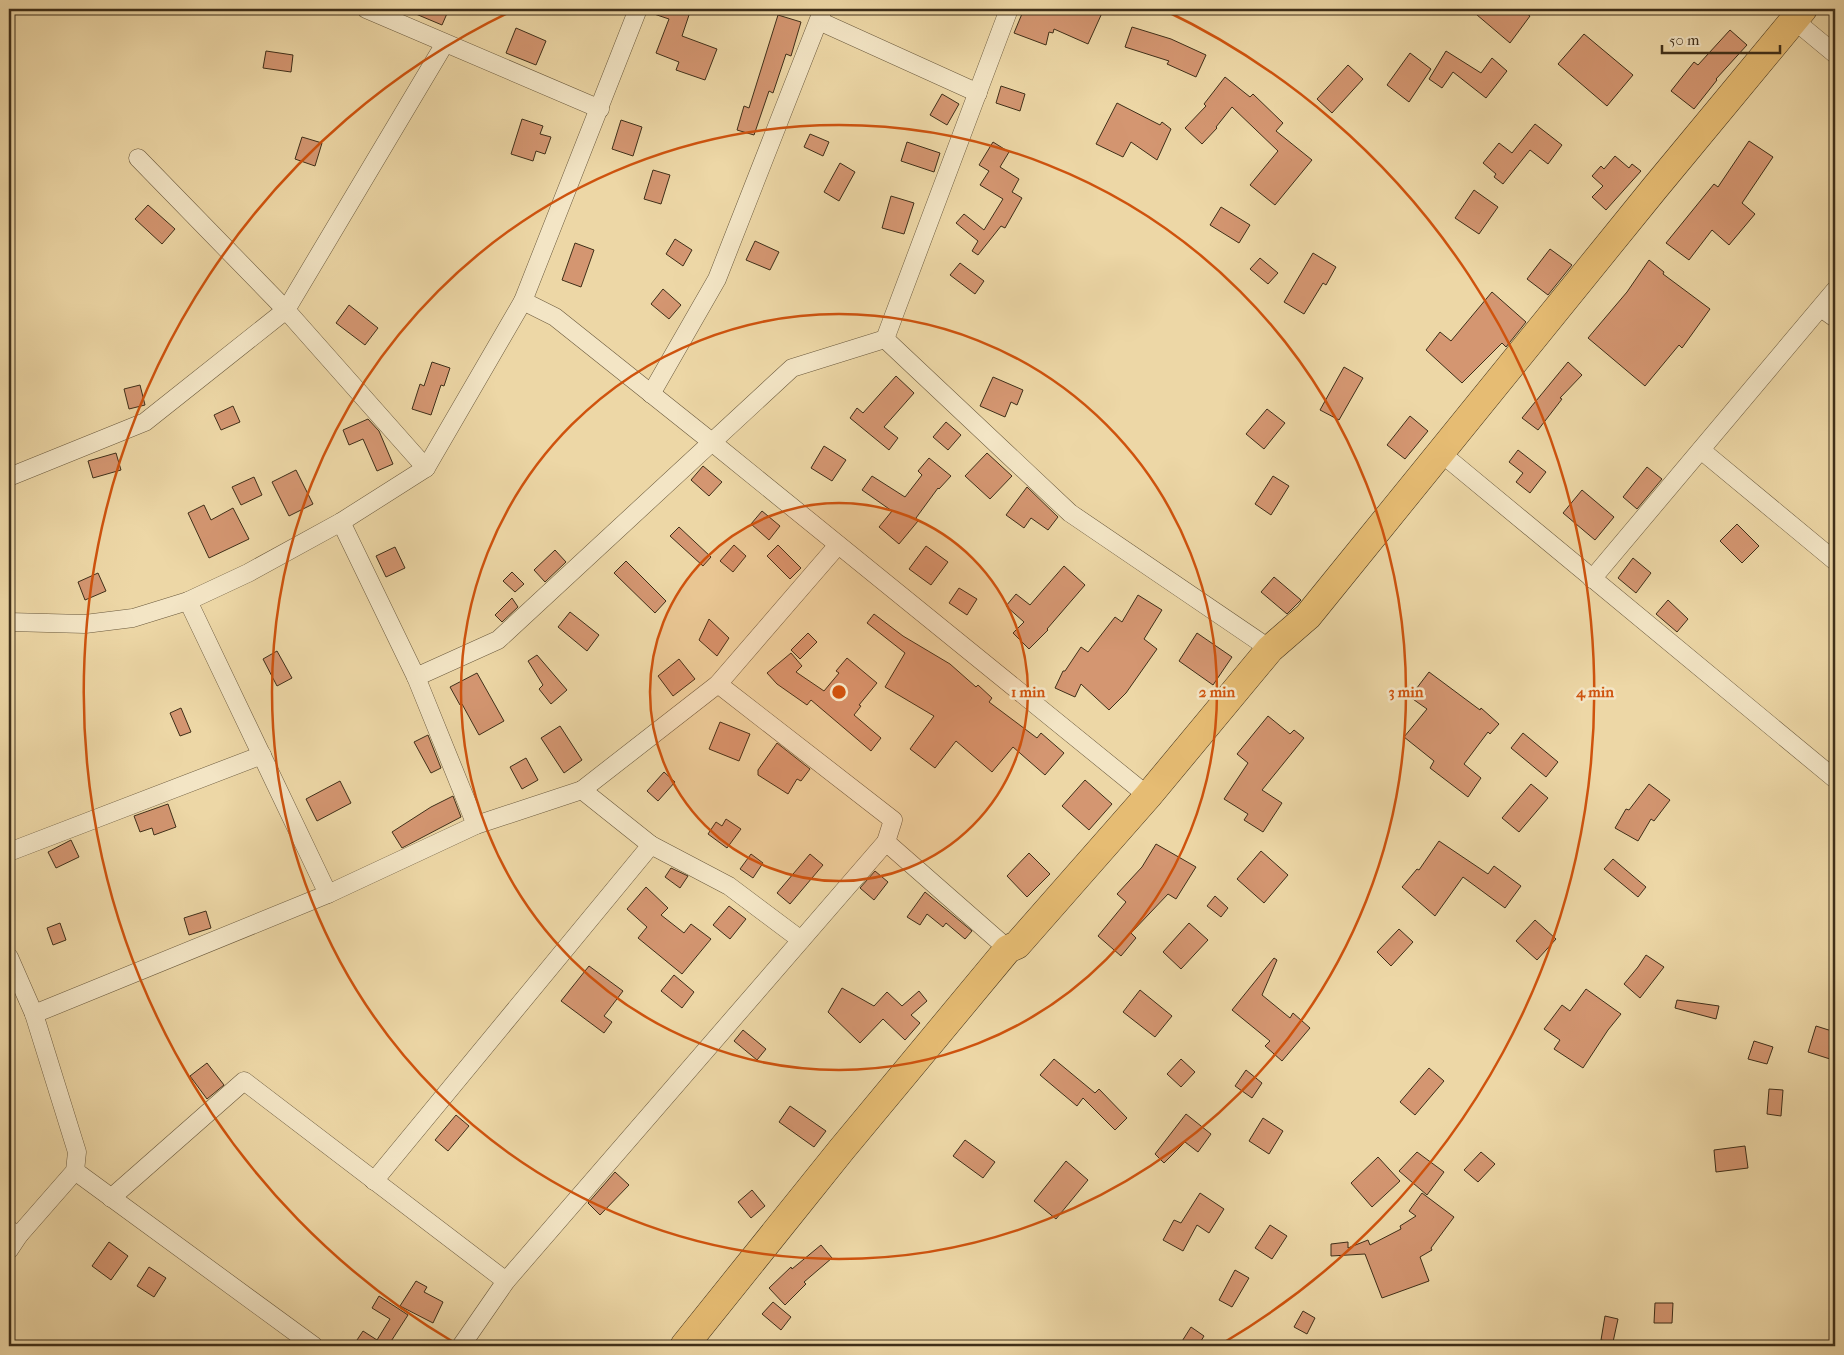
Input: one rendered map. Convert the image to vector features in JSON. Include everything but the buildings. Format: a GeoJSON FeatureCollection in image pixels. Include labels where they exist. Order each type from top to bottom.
{"type":"FeatureCollection","features":[{"type":"Feature","properties":{"kind":"main road"},"geometry":{"type":"LineString","coordinates":[[684,1346],[842,1149],[1008,949],[1017,945],[1148,796],[1270,649],[1308,616],[1798,14]]}},
{"type":"Feature","properties":{"kind":"street"},"geometry":{"type":"LineString","coordinates":[[366,9],[600,109]]}},
{"type":"Feature","properties":{"kind":"street"},"geometry":{"type":"LineString","coordinates":[[9,622],[85,624],[133,618],[188,601],[248,573],[341,522],[426,468],[523,301],[638,9]]}},
{"type":"Feature","properties":{"kind":"street"},"geometry":{"type":"LineString","coordinates":[[885,338],[1009,9]]}},
{"type":"Feature","properties":{"kind":"street"},"geometry":{"type":"LineString","coordinates":[[1798,14],[1835,54]]}},
{"type":"Feature","properties":{"kind":"street"},"geometry":{"type":"LineString","coordinates":[[651,394],[717,279],[821,15],[978,92]]}},
{"type":"Feature","properties":{"kind":"street"},"geometry":{"type":"LineString","coordinates":[[9,477],[145,422],[286,310],[441,50]]}},
{"type":"Feature","properties":{"kind":"street"},"geometry":{"type":"LineString","coordinates":[[138,158],[286,310],[426,468]]}},
{"type":"Feature","properties":{"kind":"street"},"geometry":{"type":"LineString","coordinates":[[1592,579],[1835,290]]}},
{"type":"Feature","properties":{"kind":"street"},"geometry":{"type":"LineString","coordinates":[[523,301],[555,317],[1148,796]]}},
{"type":"Feature","properties":{"kind":"street"},"geometry":{"type":"LineString","coordinates":[[1820,308],[1835,318]]}},
{"type":"Feature","properties":{"kind":"street"},"geometry":{"type":"LineString","coordinates":[[416,677],[498,640],[792,368],[885,338]]}},
{"type":"Feature","properties":{"kind":"street"},"geometry":{"type":"LineString","coordinates":[[885,338],[1070,513],[1270,649]]}},
{"type":"Feature","properties":{"kind":"street"},"geometry":{"type":"LineString","coordinates":[[1700,450],[1835,561]]}},
{"type":"Feature","properties":{"kind":"street"},"geometry":{"type":"LineString","coordinates":[[1441,453],[1835,779]]}},
{"type":"Feature","properties":{"kind":"street"},"geometry":{"type":"LineString","coordinates":[[341,522],[416,677],[476,825]]}},
{"type":"Feature","properties":{"kind":"street"},"geometry":{"type":"LineString","coordinates":[[34,1014],[328,894],[476,825],[582,790],[718,684],[838,545]]}},
{"type":"Feature","properties":{"kind":"street"},"geometry":{"type":"LineString","coordinates":[[188,601],[328,894]]}},
{"type":"Feature","properties":{"kind":"street"},"geometry":{"type":"LineString","coordinates":[[461,1346],[506,1281],[886,842],[892,820],[718,684]]}},
{"type":"Feature","properties":{"kind":"street"},"geometry":{"type":"LineString","coordinates":[[9,852],[262,755]]}},
{"type":"Feature","properties":{"kind":"street"},"geometry":{"type":"LineString","coordinates":[[582,790],[651,845],[729,886],[801,940]]}},
{"type":"Feature","properties":{"kind":"street"},"geometry":{"type":"LineString","coordinates":[[886,842],[1008,949]]}},
{"type":"Feature","properties":{"kind":"street"},"geometry":{"type":"LineString","coordinates":[[374,1181],[651,845]]}},
{"type":"Feature","properties":{"kind":"street"},"geometry":{"type":"LineString","coordinates":[[9,958],[34,1014],[77,1152],[75,1171],[14,1233],[9,1250]]}},
{"type":"Feature","properties":{"kind":"street"},"geometry":{"type":"LineString","coordinates":[[111,1198],[244,1082],[506,1281]]}},
{"type":"Feature","properties":{"kind":"street"},"geometry":{"type":"LineString","coordinates":[[75,1171],[314,1346]]}}]}
